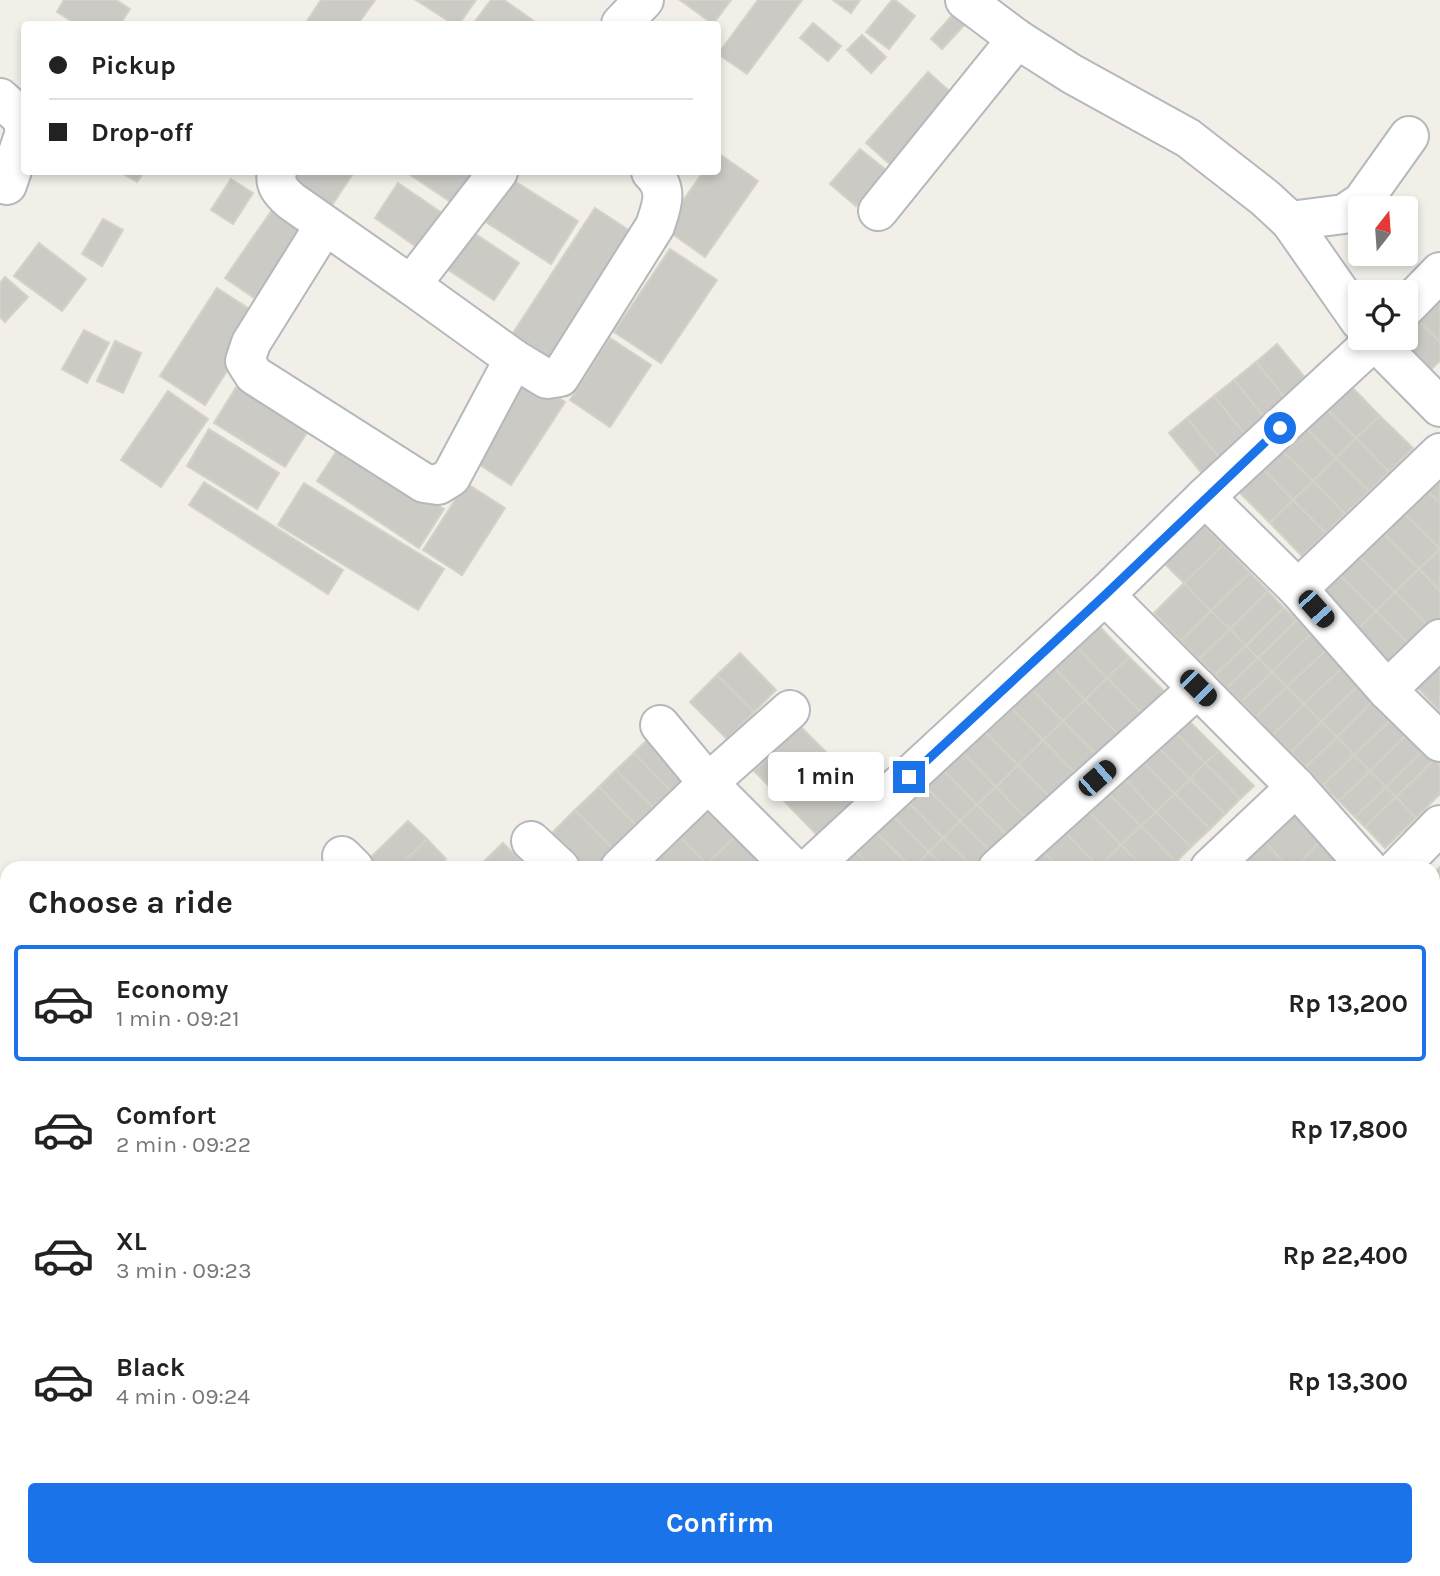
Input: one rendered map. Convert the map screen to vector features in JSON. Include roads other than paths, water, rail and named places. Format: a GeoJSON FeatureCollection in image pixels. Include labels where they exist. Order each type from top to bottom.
{"type":"FeatureCollection","features":[{"type":"Feature","properties":{"kind":"street"},"geometry":{"type":"LineString","coordinates":[[624,21],[644,0]]}},
{"type":"Feature","properties":{"kind":"street"},"geometry":{"type":"LineString","coordinates":[[965,0],[1017,39],[1072,74],[1188,138],[1265,198],[1290,221],[1348,302]]}},
{"type":"Feature","properties":{"kind":"street"},"geometry":{"type":"LineString","coordinates":[[878,211],[1017,39]]}},
{"type":"Feature","properties":{"kind":"street"},"geometry":{"type":"LineString","coordinates":[[0,98],[21,117]]}},
{"type":"Feature","properties":{"kind":"street"},"geometry":{"type":"LineString","coordinates":[[1290,221],[1344,214],[1362,202],[1409,136]]}},
{"type":"Feature","properties":{"kind":"street"},"geometry":{"type":"LineString","coordinates":[[7,185],[21,144]]}},
{"type":"Feature","properties":{"kind":"street"},"geometry":{"type":"LineString","coordinates":[[277,175],[278,188],[324,226],[514,359],[547,379],[556,379],[563,375],[655,226],[663,193],[660,180],[654,175]]}},
{"type":"Feature","properties":{"kind":"street"},"geometry":{"type":"LineString","coordinates":[[411,285],[496,175]]}},
{"type":"Feature","properties":{"kind":"street"},"geometry":{"type":"LineString","coordinates":[[324,226],[251,343],[245,361],[254,375],[396,467],[424,483],[438,485],[451,477],[514,359]]}},
{"type":"Feature","properties":{"kind":"street"},"geometry":{"type":"LineString","coordinates":[[1418,295],[1440,272]]}},
{"type":"Feature","properties":{"kind":"street"},"geometry":{"type":"LineString","coordinates":[[818,861],[1105,595],[1355,350]]}},
{"type":"Feature","properties":{"kind":"street"},"geometry":{"type":"LineString","coordinates":[[1386,350],[1440,407]]}},
{"type":"Feature","properties":{"kind":"street"},"geometry":{"type":"LineString","coordinates":[[1298,589],[1440,453]]}},
{"type":"Feature","properties":{"kind":"street"},"geometry":{"type":"LineString","coordinates":[[1205,498],[1298,589],[1387,690],[1440,743]]}},
{"type":"Feature","properties":{"kind":"street"},"geometry":{"type":"LineString","coordinates":[[1105,595],[1296,787],[1362,861]]}},
{"type":"Feature","properties":{"kind":"street"},"geometry":{"type":"LineString","coordinates":[[1387,690],[1440,639]]}},
{"type":"Feature","properties":{"kind":"street"},"geometry":{"type":"LineString","coordinates":[[1006,861],[1198,688]]}},
{"type":"Feature","properties":{"kind":"street"},"geometry":{"type":"LineString","coordinates":[[627,861],[708,783],[790,710]]}},
{"type":"Feature","properties":{"kind":"street"},"geometry":{"type":"LineString","coordinates":[[660,724],[708,783],[786,861]]}},
{"type":"Feature","properties":{"kind":"street"},"geometry":{"type":"LineString","coordinates":[[1217,861],[1296,787]]}},
{"type":"Feature","properties":{"kind":"street"},"geometry":{"type":"LineString","coordinates":[[1405,861],[1440,825]]}},
{"type":"Feature","properties":{"kind":"street"},"geometry":{"type":"LineString","coordinates":[[531,841],[552,861]]}}]}
